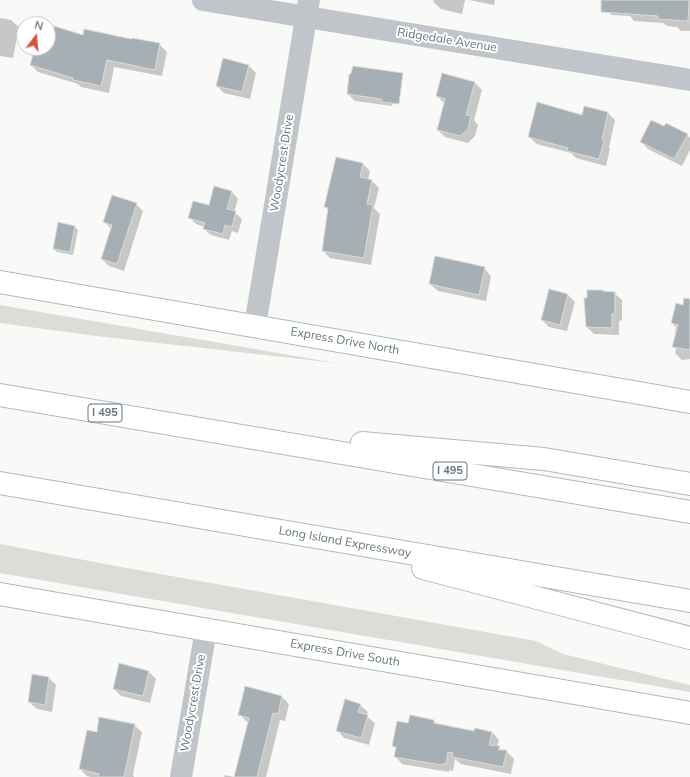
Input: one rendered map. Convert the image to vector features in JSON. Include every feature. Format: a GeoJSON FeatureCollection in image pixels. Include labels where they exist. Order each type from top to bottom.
{"type":"FeatureCollection","features":[{"type":"Feature","properties":{"kind":"main road","name":"Express Drive North"},"geometry":{"type":"LineString","coordinates":[[0,282],[690,402]]}},
{"type":"Feature","properties":{"kind":"main road","name":"I 495"},"geometry":{"type":"LineString","coordinates":[[0,395],[690,512]]}},
{"type":"Feature","properties":{"kind":"main road"},"geometry":{"type":"LineString","coordinates":[[209,430],[544,459],[690,484]]}},
{"type":"Feature","properties":{"kind":"main road","name":"Long Island Expressway"},"geometry":{"type":"LineString","coordinates":[[0,483],[690,601]]}},
{"type":"Feature","properties":{"kind":"main road"},"geometry":{"type":"LineString","coordinates":[[270,529],[690,638]]}},
{"type":"Feature","properties":{"kind":"main road","name":"Express Drive South"},"geometry":{"type":"LineString","coordinates":[[0,594],[690,713]]}},
{"type":"Feature","properties":{"kind":"street","name":"Ridgedale Avenue"},"geometry":{"type":"LineString","coordinates":[[203,0],[307,9],[690,80]]}},
{"type":"Feature","properties":{"kind":"street","name":"Woodycrest Drive"},"geometry":{"type":"LineString","coordinates":[[255,326],[307,9]]}},
{"type":"Feature","properties":{"kind":"street","name":"Woodycrest Drive"},"geometry":{"type":"LineString","coordinates":[[181,777],[206,629]]}},
{"type":"Feature","properties":{"kind":"shaded area"},"geometry":{"type":"Polygon","coordinates":[[[0,305],[336,363],[96,336],[0,323],[0,305]]]}},
{"type":"Feature","properties":{"kind":"shaded area"},"geometry":{"type":"Polygon","coordinates":[[[0,544],[536,641],[563,654],[690,685],[690,692],[0,573],[0,544]]]}},
{"type":"Feature","properties":{"kind":"building"},"geometry":{"type":"Polygon","coordinates":[[[601,0],[689,0],[688,21],[658,19],[658,16],[601,12],[601,0]]]}},
{"type":"Feature","properties":{"kind":"building"},"geometry":{"type":"Polygon","coordinates":[[[56,27],[83,35],[84,29],[131,39],[160,43],[155,70],[107,60],[101,86],[73,80],[73,78],[30,65],[33,56],[56,56],[56,27]]]}},
{"type":"Feature","properties":{"kind":"building"},"geometry":{"type":"Polygon","coordinates":[[[223,58],[249,65],[242,92],[216,86],[223,58]]]}},
{"type":"Feature","properties":{"kind":"building"},"geometry":{"type":"Polygon","coordinates":[[[353,66],[403,73],[399,104],[382,102],[381,99],[347,94],[349,75],[353,66]]]}},
{"type":"Feature","properties":{"kind":"building"},"geometry":{"type":"Polygon","coordinates":[[[442,73],[475,82],[466,115],[471,116],[468,129],[460,136],[437,130],[445,99],[436,96],[442,73]]]}},
{"type":"Feature","properties":{"kind":"building"},"geometry":{"type":"Polygon","coordinates":[[[537,102],[582,115],[584,106],[608,112],[602,140],[604,141],[599,159],[567,151],[568,148],[528,137],[537,102]]]}},
{"type":"Feature","properties":{"kind":"building"},"geometry":{"type":"Polygon","coordinates":[[[651,120],[664,126],[666,123],[688,134],[674,159],[640,142],[651,120]]]}},
{"type":"Feature","properties":{"kind":"building"},"geometry":{"type":"Polygon","coordinates":[[[336,157],[363,163],[360,177],[372,180],[367,204],[373,205],[364,258],[322,251],[328,208],[324,207],[336,157]]]}},
{"type":"Feature","properties":{"kind":"building"},"geometry":{"type":"Polygon","coordinates":[[[214,186],[232,191],[227,209],[236,211],[232,227],[225,225],[223,234],[203,229],[205,223],[188,218],[193,201],[209,205],[214,186]]]}},
{"type":"Feature","properties":{"kind":"building"},"geometry":{"type":"Polygon","coordinates":[[[112,195],[137,203],[117,264],[101,259],[112,225],[103,222],[112,195]]]}},
{"type":"Feature","properties":{"kind":"building"},"geometry":{"type":"Polygon","coordinates":[[[58,222],[75,226],[70,252],[53,249],[58,222]]]}},
{"type":"Feature","properties":{"kind":"building"},"geometry":{"type":"Polygon","coordinates":[[[435,256],[485,267],[479,295],[429,284],[435,256]]]}},
{"type":"Feature","properties":{"kind":"building"},"geometry":{"type":"Polygon","coordinates":[[[549,289],[568,294],[560,325],[541,320],[549,289]]]}},
{"type":"Feature","properties":{"kind":"building"},"geometry":{"type":"Polygon","coordinates":[[[587,290],[615,292],[615,313],[612,314],[612,328],[586,327],[584,298],[587,298],[587,290]]]}},
{"type":"Feature","properties":{"kind":"building"},"geometry":{"type":"Polygon","coordinates":[[[684,298],[690,299],[690,350],[672,347],[678,325],[671,323],[676,303],[683,305],[684,298]]]}},
{"type":"Feature","properties":{"kind":"building"},"geometry":{"type":"Polygon","coordinates":[[[119,663],[149,671],[143,696],[113,689],[119,663]]]}},
{"type":"Feature","properties":{"kind":"building"},"geometry":{"type":"Polygon","coordinates":[[[32,674],[49,677],[45,705],[28,702],[32,674]]]}},
{"type":"Feature","properties":{"kind":"building"},"geometry":{"type":"Polygon","coordinates":[[[245,686],[282,696],[278,714],[273,713],[257,777],[234,777],[249,718],[238,715],[245,686]]]}},
{"type":"Feature","properties":{"kind":"building"},"geometry":{"type":"Polygon","coordinates":[[[345,699],[361,704],[358,712],[368,715],[361,738],[336,731],[345,699]]]}},
{"type":"Feature","properties":{"kind":"building"},"geometry":{"type":"Polygon","coordinates":[[[410,715],[434,720],[434,723],[474,731],[475,728],[492,732],[489,745],[500,746],[498,750],[507,750],[503,767],[452,757],[453,753],[448,752],[446,764],[442,765],[394,757],[396,747],[392,746],[397,721],[408,723],[410,715]]]}},
{"type":"Feature","properties":{"kind":"building"},"geometry":{"type":"Polygon","coordinates":[[[99,717],[135,724],[124,777],[98,777],[99,774],[79,769],[87,730],[97,732],[99,717]]]}}]}
